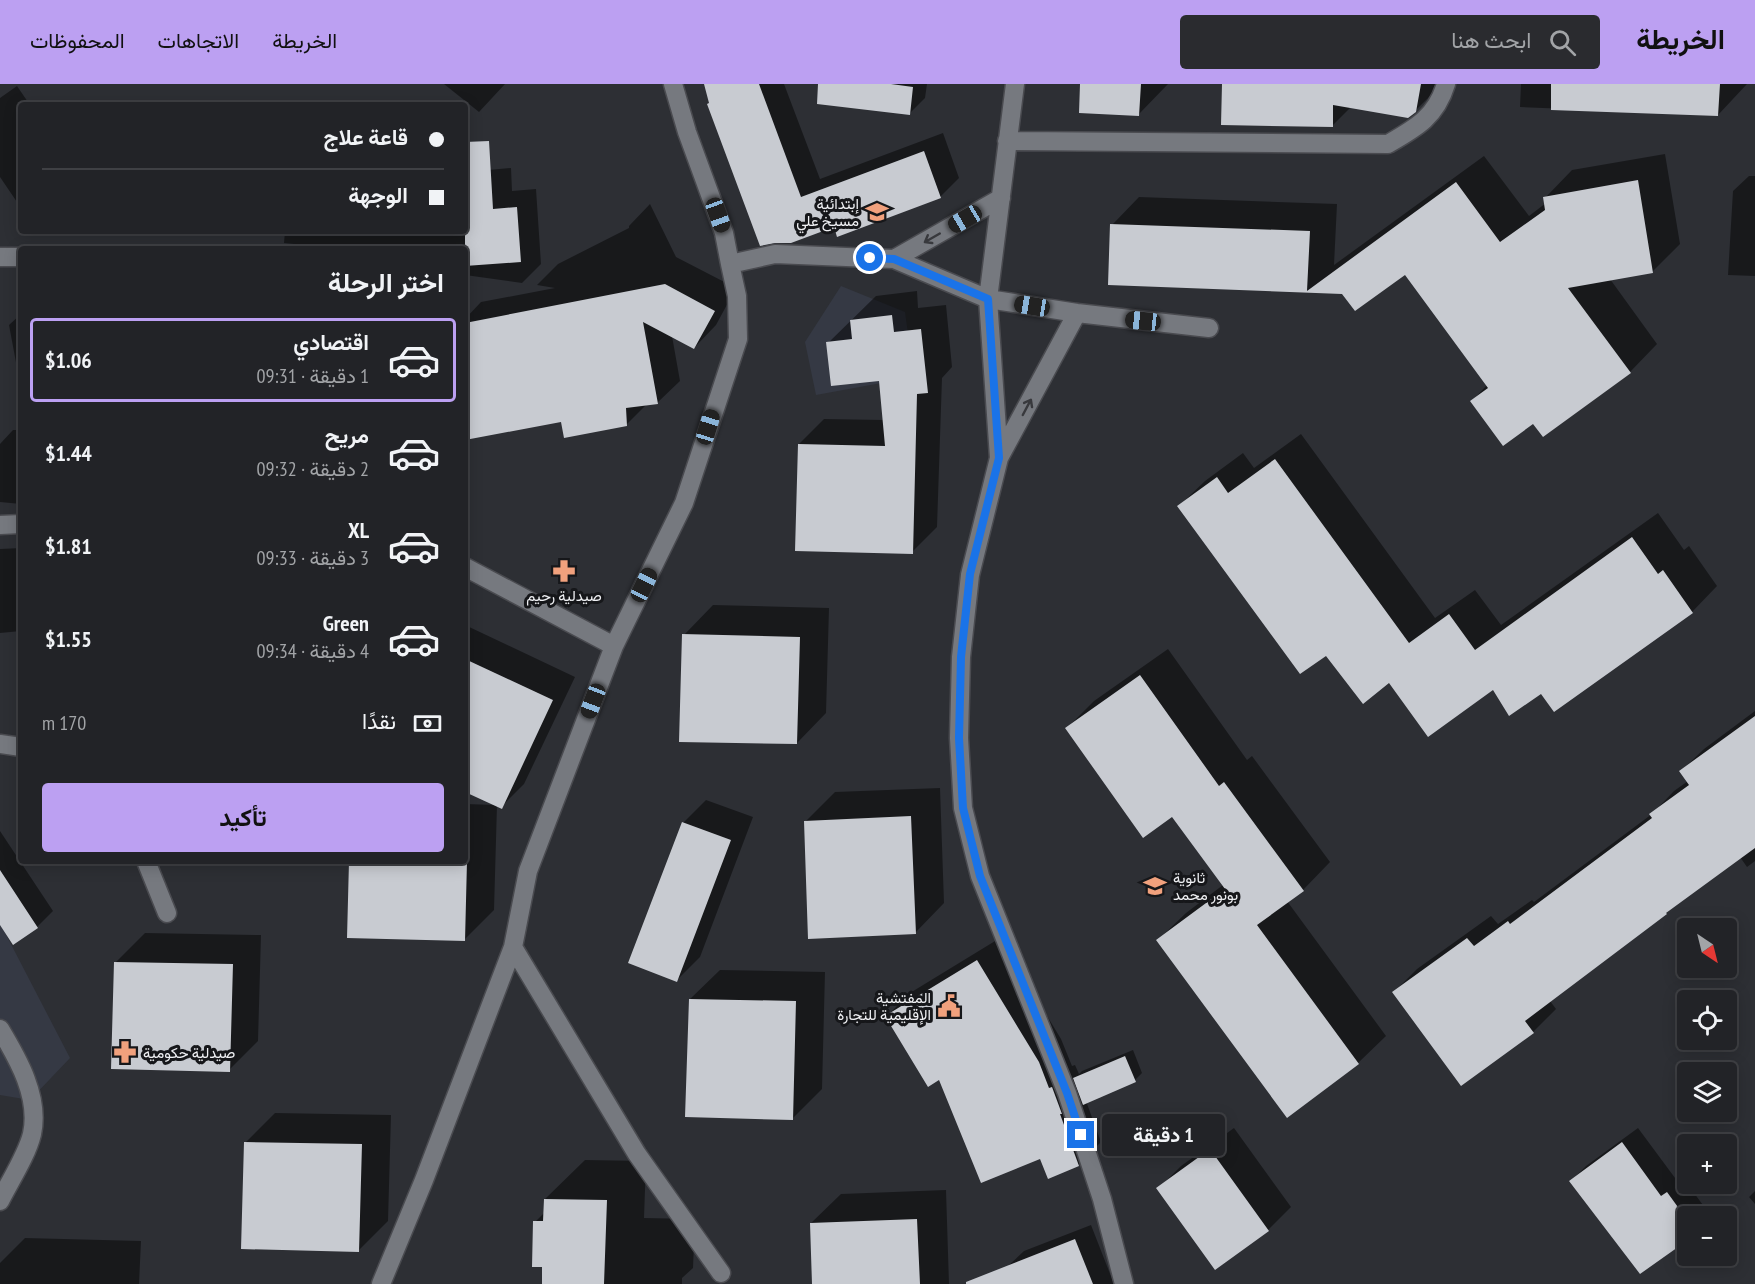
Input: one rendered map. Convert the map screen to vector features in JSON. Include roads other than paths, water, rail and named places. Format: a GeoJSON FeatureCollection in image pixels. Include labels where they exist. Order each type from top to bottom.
{"type":"FeatureCollection","features":[{"type":"Feature","properties":{"kind":"street"},"geometry":{"type":"LineString","coordinates":[[381,1284],[513,947],[528,872],[614,646],[684,503],[738,339],[737,296],[724,233],[687,132],[673,84]]}},
{"type":"Feature","properties":{"kind":"street"},"geometry":{"type":"LineString","coordinates":[[999,458],[988,299],[1015,84]]}},
{"type":"Feature","properties":{"kind":"street"},"geometry":{"type":"LineString","coordinates":[[1007,141],[1388,144],[1421,124],[1441,101],[1446,84]]}},
{"type":"Feature","properties":{"kind":"street"},"geometry":{"type":"LineString","coordinates":[[894,259],[1001,198]]}},
{"type":"Feature","properties":{"kind":"street"},"geometry":{"type":"LineString","coordinates":[[730,264],[775,254],[894,259],[988,299],[1077,313],[1209,328]]}},
{"type":"Feature","properties":{"kind":"street"},"geometry":{"type":"LineString","coordinates":[[0,257],[18,257]]}},
{"type":"Feature","properties":{"kind":"street"},"geometry":{"type":"LineString","coordinates":[[1077,313],[999,458],[970,574],[961,657],[959,738],[963,808],[980,876],[1071,1104],[1102,1199],[1124,1284]]}},
{"type":"Feature","properties":{"kind":"street"},"geometry":{"type":"LineString","coordinates":[[0,525],[18,524]]}},
{"type":"Feature","properties":{"kind":"street"},"geometry":{"type":"LineString","coordinates":[[468,569],[614,646]]}},
{"type":"Feature","properties":{"kind":"street"},"geometry":{"type":"LineString","coordinates":[[0,744],[18,747]]}},
{"type":"Feature","properties":{"kind":"street"},"geometry":{"type":"LineString","coordinates":[[147,864],[167,913]]}},
{"type":"Feature","properties":{"kind":"street"},"geometry":{"type":"LineString","coordinates":[[513,947],[638,1154],[721,1273]]}},
{"type":"Feature","properties":{"kind":"street"},"geometry":{"type":"LineString","coordinates":[[0,1029],[20,1064],[33,1104],[32,1134],[0,1201]]}},
{"type":"Feature","properties":{"kind":"place","name":"إبتدائية مسيخ علي"},"geometry":{"type":"Point","coordinates":[877,212]}},
{"type":"Feature","properties":{"kind":"place","name":"صيدلية رحيم"},"geometry":{"type":"Point","coordinates":[564,571]}},
{"type":"Feature","properties":{"kind":"place","name":"ثانوية بونور محمد"},"geometry":{"type":"Point","coordinates":[1155,886]}},
{"type":"Feature","properties":{"kind":"place","name":"المفتشية الإقليمية للتجارة"},"geometry":{"type":"Point","coordinates":[949,1006]}},
{"type":"Feature","properties":{"kind":"place","name":"صيدلية حكومية"},"geometry":{"type":"Point","coordinates":[125,1052]}}]}
